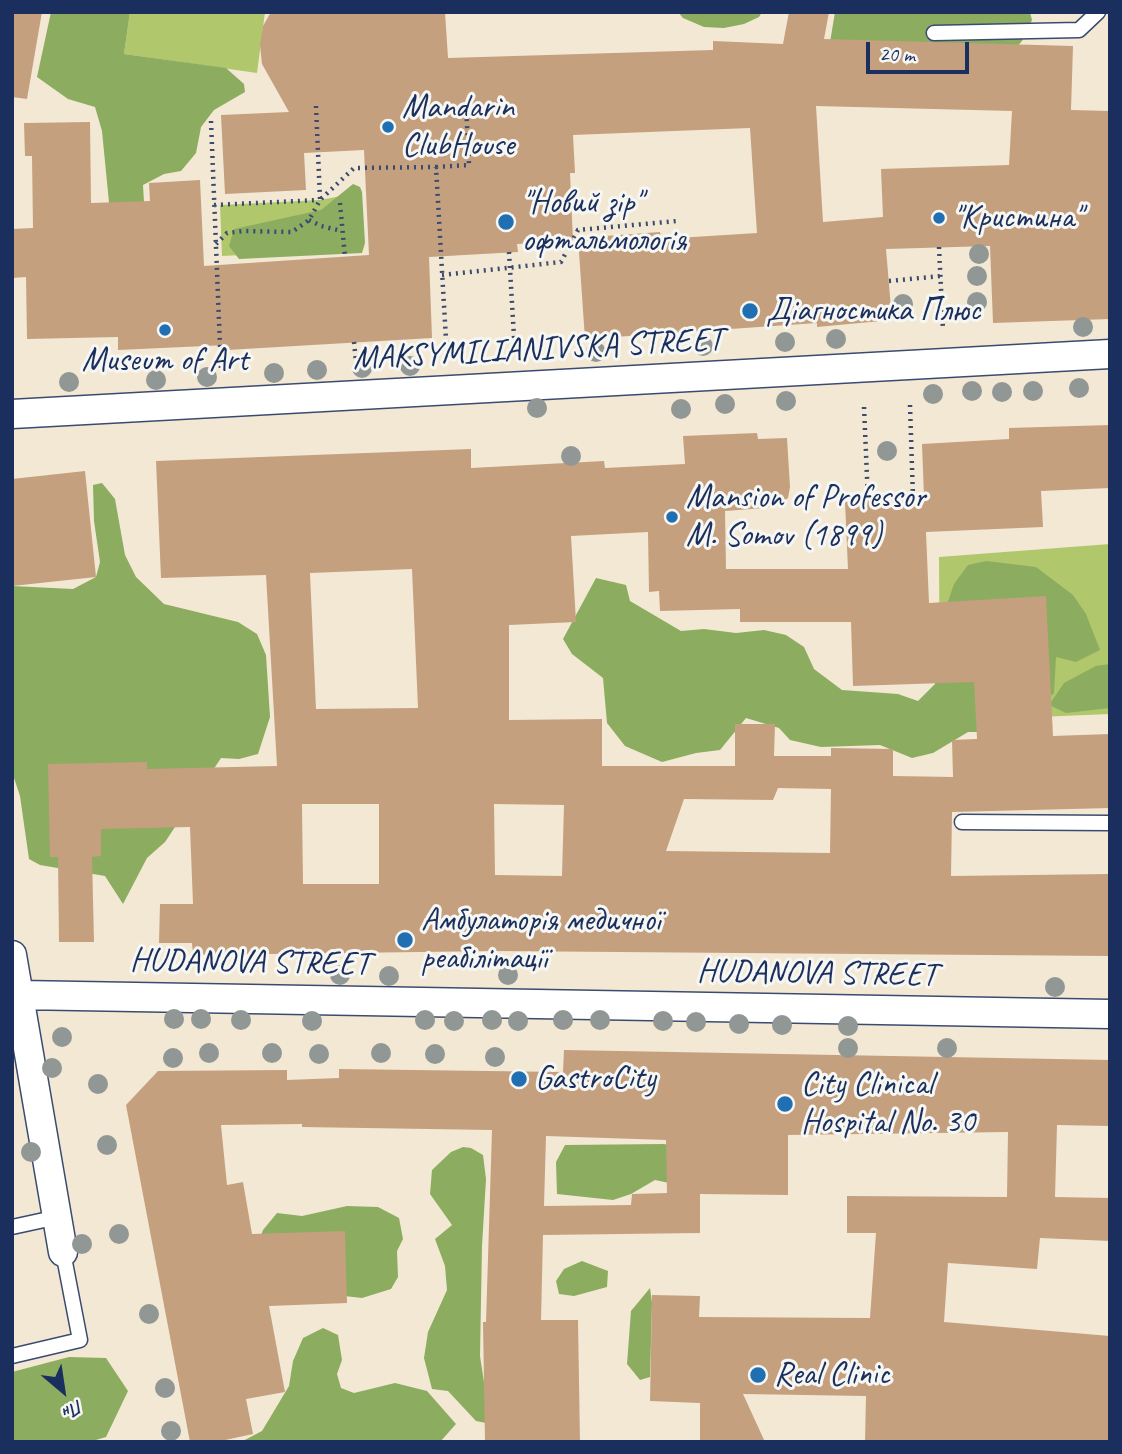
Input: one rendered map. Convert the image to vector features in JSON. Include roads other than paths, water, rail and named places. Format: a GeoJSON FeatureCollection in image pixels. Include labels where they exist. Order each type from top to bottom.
{"type":"FeatureCollection","features":[{"type":"Feature","properties":{"kind":"street","name":"MAKSYMILIANIVSKA STREET"},"geometry":{"type":"LineString","coordinates":[[12,414],[1110,354]]}},
{"type":"Feature","properties":{"kind":"street"},"geometry":{"type":"LineString","coordinates":[[12,955],[63,1252]]}},
{"type":"Feature","properties":{"kind":"street","name":"HUDANOVA STREET"},"geometry":{"type":"LineString","coordinates":[[20,995],[1110,1014]]}},
{"type":"Feature","properties":{"kind":"lane"},"geometry":{"type":"LineString","coordinates":[[934,33],[1079,30],[1098,12]]}},
{"type":"Feature","properties":{"kind":"lane"},"geometry":{"type":"LineString","coordinates":[[962,822],[1110,823]]}},
{"type":"Feature","properties":{"kind":"lane"},"geometry":{"type":"LineString","coordinates":[[12,1227],[58,1217]]}},
{"type":"Feature","properties":{"kind":"lane"},"geometry":{"type":"LineString","coordinates":[[12,1356],[80,1340],[63,1252]]}},
{"type":"Feature","properties":{"kind":"place","name":"Mandarin ClubHouse"},"geometry":{"type":"Point","coordinates":[388,127]}},
{"type":"Feature","properties":{"kind":"place","name":"\"Кристина\""},"geometry":{"type":"Point","coordinates":[939,218]}},
{"type":"Feature","properties":{"kind":"place","name":"\"Новий зір\" офтальмологія"},"geometry":{"type":"Point","coordinates":[506,222]}},
{"type":"Feature","properties":{"kind":"place","name":"Діагностика Плюс"},"geometry":{"type":"Point","coordinates":[750,311]}},
{"type":"Feature","properties":{"kind":"place","name":"Museum of Art"},"geometry":{"type":"Point","coordinates":[165,330]}},
{"type":"Feature","properties":{"kind":"place","name":"Mansion of Professor M. Somov (1899)"},"geometry":{"type":"Point","coordinates":[672,517]}},
{"type":"Feature","properties":{"kind":"place","name":"Амбулаторія медичної реабілітації"},"geometry":{"type":"Point","coordinates":[405,940]}},
{"type":"Feature","properties":{"kind":"place","name":"GastroCity"},"geometry":{"type":"Point","coordinates":[519,1079]}},
{"type":"Feature","properties":{"kind":"place","name":"City Clinical Hospital No. 30"},"geometry":{"type":"Point","coordinates":[785,1104]}},
{"type":"Feature","properties":{"kind":"place","name":"Real Clinic"},"geometry":{"type":"Point","coordinates":[758,1375]}}]}
